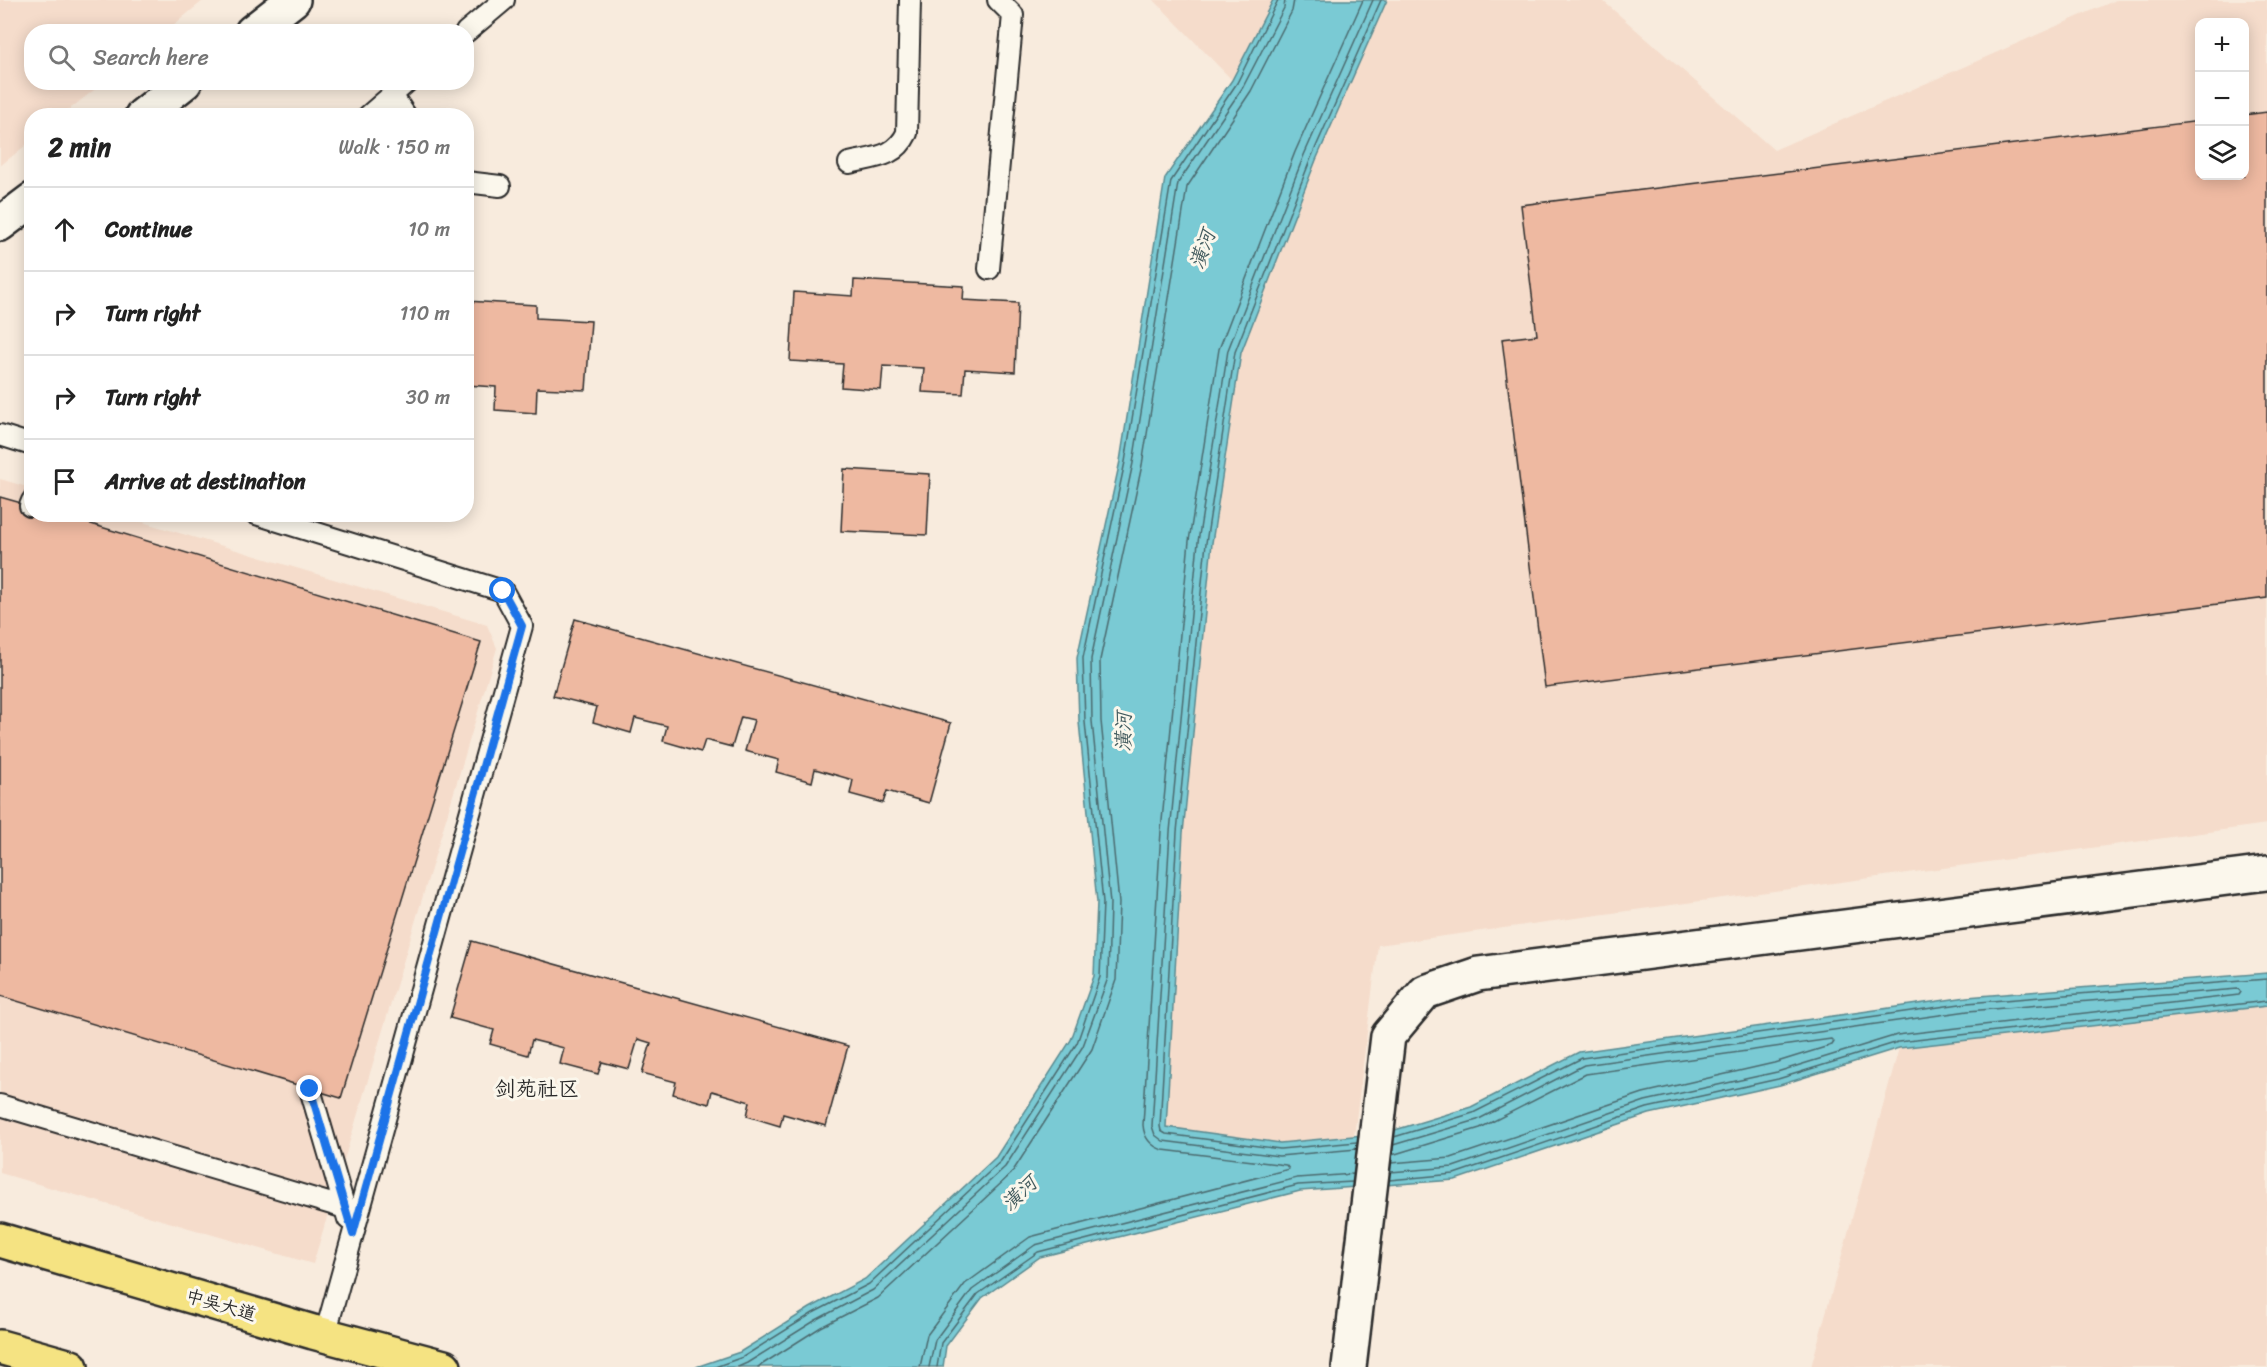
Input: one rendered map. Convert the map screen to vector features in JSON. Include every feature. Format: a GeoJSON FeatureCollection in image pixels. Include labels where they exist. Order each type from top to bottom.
{"type":"FeatureCollection","features":[{"type":"Feature","properties":{"kind":"main road","name":"中吴大道"},"geometry":{"type":"LineString","coordinates":[[0,1240],[325,1335],[444,1367]]}},
{"type":"Feature","properties":{"kind":"main road"},"geometry":{"type":"LineString","coordinates":[[0,1347],[71,1367]]}},
{"type":"Feature","properties":{"kind":"street"},"geometry":{"type":"LineString","coordinates":[[262,24],[293,0]]}},
{"type":"Feature","properties":{"kind":"street"},"geometry":{"type":"LineString","coordinates":[[152,108],[175,90]]}},
{"type":"Feature","properties":{"kind":"street"},"geometry":{"type":"LineString","coordinates":[[0,224],[24,206]]}},
{"type":"Feature","properties":{"kind":"street"},"geometry":{"type":"LineString","coordinates":[[1349,1367],[1388,1036],[1425,992],[1478,974],[2267,873]]}},
{"type":"Feature","properties":{"kind":"lane"},"geometry":{"type":"LineString","coordinates":[[474,25],[502,0]]}},
{"type":"Feature","properties":{"kind":"lane"},"geometry":{"type":"LineString","coordinates":[[849,163],[887,155],[901,146],[907,133],[910,0]]}},
{"type":"Feature","properties":{"kind":"lane"},"geometry":{"type":"LineString","coordinates":[[988,269],[1013,15],[999,0]]}},
{"type":"Feature","properties":{"kind":"lane"},"geometry":{"type":"LineString","coordinates":[[377,108],[398,90]]}},
{"type":"Feature","properties":{"kind":"lane"},"geometry":{"type":"LineString","coordinates":[[399,90],[404,108]]}},
{"type":"Feature","properties":{"kind":"lane"},"geometry":{"type":"LineString","coordinates":[[474,183],[500,186]]}},
{"type":"Feature","properties":{"kind":"lane"},"geometry":{"type":"LineString","coordinates":[[0,435],[24,442]]}},
{"type":"Feature","properties":{"kind":"lane"},"geometry":{"type":"LineString","coordinates":[[282,522],[503,591],[522,626],[325,1335]]}},
{"type":"Feature","properties":{"kind":"lane"},"geometry":{"type":"LineString","coordinates":[[310,1089],[353,1234]]}},
{"type":"Feature","properties":{"kind":"lane"},"geometry":{"type":"LineString","coordinates":[[0,1105],[345,1208]]}},
{"type":"Feature","properties":{"kind":"shaded area"},"geometry":{"type":"Polygon","coordinates":[[[0,0],[204,0],[175,24],[24,24],[24,90],[94,90],[71,108],[24,108],[24,147],[0,166],[0,0]]]}},
{"type":"Feature","properties":{"kind":"shaded area"},"geometry":{"type":"Polygon","coordinates":[[[1154,0],[1273,0],[1232,80],[1154,0]]]}},
{"type":"Feature","properties":{"kind":"shaded area"},"geometry":{"type":"Polygon","coordinates":[[[1387,0],[1602,0],[1774,150],[2116,0],[2267,0],[2267,824],[1378,945],[1354,1136],[1280,1143],[1165,1128],[1183,833],[1212,543],[1241,353],[1316,160],[1387,0]]]}},
{"type":"Feature","properties":{"kind":"shaded area"},"geometry":{"type":"Polygon","coordinates":[[[0,479],[24,486],[24,522],[142,522],[487,625],[497,648],[313,1264],[0,1173],[0,479]]]}},
{"type":"Feature","properties":{"kind":"shaded area"},"geometry":{"type":"Polygon","coordinates":[[[2267,1006],[2267,1367],[1811,1367],[1899,1048],[2267,1006]]]}},
{"type":"Feature","properties":{"kind":"water","name":"潢河"},"geometry":{"type":"Polygon","coordinates":[[[1273,0],[1387,0],[1316,160],[1241,353],[1212,543],[1183,833],[1166,1127],[1280,1143],[1385,1133],[1471,1107],[1579,1052],[1967,997],[2267,973],[2267,1006],[1899,1048],[1780,1085],[1649,1114],[1455,1180],[1300,1191],[1040,1257],[982,1298],[946,1346],[943,1367],[696,1367],[740,1352],[810,1308],[865,1279],[996,1157],[1071,1040],[1094,976],[1097,902],[1079,722],[1077,658],[1120,461],[1165,178],[1232,80],[1273,0]]]}},
{"type":"Feature","properties":{"kind":"building"},"geometry":{"type":"Polygon","coordinates":[[[2267,112],[2267,598],[1545,687],[1502,339],[1537,335],[1521,205],[2195,122],[2195,180],[2249,180],[2249,114],[2267,112]]]}},
{"type":"Feature","properties":{"kind":"building"},"geometry":{"type":"Polygon","coordinates":[[[854,280],[964,286],[963,300],[1018,303],[1015,372],[965,369],[963,394],[922,392],[924,368],[883,366],[881,390],[841,387],[843,364],[790,361],[794,292],[853,296],[854,280]]]}},
{"type":"Feature","properties":{"kind":"building"},"geometry":{"type":"Polygon","coordinates":[[[474,301],[536,305],[536,318],[591,321],[586,390],[537,388],[536,413],[495,410],[496,387],[474,386],[474,301]]]}},
{"type":"Feature","properties":{"kind":"building"},"geometry":{"type":"Polygon","coordinates":[[[844,469],[930,474],[927,535],[841,531],[844,469]]]}},
{"type":"Feature","properties":{"kind":"building"},"geometry":{"type":"Polygon","coordinates":[[[0,497],[24,504],[24,522],[84,522],[481,642],[341,1098],[0,996],[0,497]]]}},
{"type":"Feature","properties":{"kind":"building"},"geometry":{"type":"Polygon","coordinates":[[[575,619],[951,723],[929,803],[887,791],[883,803],[850,794],[853,780],[815,769],[812,782],[776,772],[779,760],[745,751],[754,720],[741,717],[732,747],[705,740],[701,752],[663,741],[667,726],[635,718],[631,733],[593,722],[597,707],[553,696],[575,619]]]}},
{"type":"Feature","properties":{"kind":"building"},"geometry":{"type":"Polygon","coordinates":[[[472,941],[848,1046],[826,1126],[783,1114],[780,1126],[747,1116],[750,1102],[712,1091],[709,1104],[673,1094],[676,1082],[642,1073],[651,1043],[638,1039],[629,1069],[602,1062],[598,1074],[560,1064],[564,1048],[532,1040],[528,1055],[490,1044],[494,1030],[450,1018],[472,941]]]}},
{"type":"Feature","properties":{"kind":"district","name":"剑苑社区"},"geometry":{"type":"Point","coordinates":[537,1089]}},
{"type":"Feature","properties":{"kind":"route"},"geometry":{"type":"LineString","coordinates":[[310,1089],[353,1234],[522,626],[503,591]]}}]}
